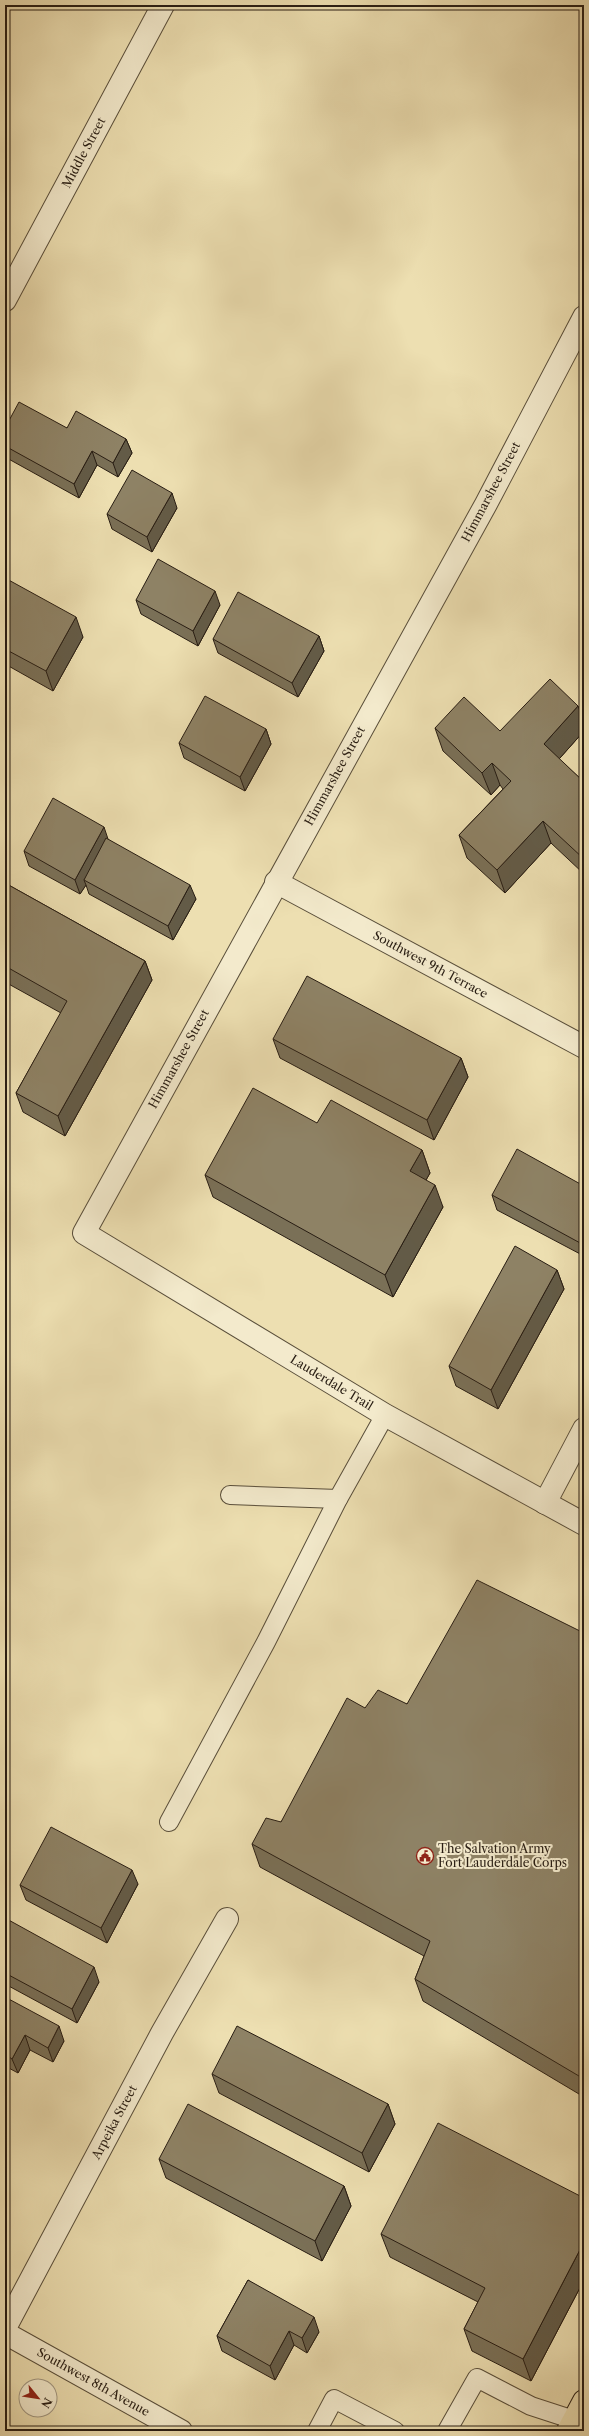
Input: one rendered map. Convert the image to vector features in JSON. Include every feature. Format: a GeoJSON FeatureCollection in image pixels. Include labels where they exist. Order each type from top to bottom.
{"type":"FeatureCollection","features":[{"type":"Feature","properties":{"kind":"street","name":"Middle Street"},"geometry":{"type":"LineString","coordinates":[[5,300],[163,5]]}},
{"type":"Feature","properties":{"kind":"street","name":"Himmarshee Street"},"geometry":{"type":"LineString","coordinates":[[84,1233],[276,882],[486,504],[584,317]]}},
{"type":"Feature","properties":{"kind":"street","name":"Southwest 9th Terrace"},"geometry":{"type":"LineString","coordinates":[[276,882],[584,1047]]}},
{"type":"Feature","properties":{"kind":"street","name":"Lauderdale Trail"},"geometry":{"type":"LineString","coordinates":[[84,1233],[385,1415],[584,1524]]}},
{"type":"Feature","properties":{"kind":"street"},"geometry":{"type":"LineString","coordinates":[[545,1503],[584,1429]]}},
{"type":"Feature","properties":{"kind":"street","name":"Arpeika Street"},"geometry":{"type":"LineString","coordinates":[[5,2328],[162,2033],[227,1919]]}},
{"type":"Feature","properties":{"kind":"street","name":"Southwest 8th Avenue"},"geometry":{"type":"LineString","coordinates":[[5,2333],[181,2431]]}},
{"type":"Feature","properties":{"kind":"lane"},"geometry":{"type":"LineString","coordinates":[[169,1822],[266,1642],[338,1499],[385,1415]]}},
{"type":"Feature","properties":{"kind":"lane"},"geometry":{"type":"LineString","coordinates":[[230,1495],[338,1499]]}},
{"type":"Feature","properties":{"kind":"lane"},"geometry":{"type":"LineString","coordinates":[[447,2431],[478,2378],[531,2406],[575,2417]]}},
{"type":"Feature","properties":{"kind":"lane"},"geometry":{"type":"LineString","coordinates":[[317,2431],[334,2399],[395,2431]]}},
{"type":"Feature","properties":{"kind":"building"},"geometry":{"type":"Polygon","coordinates":[[[19,402],[67,428],[76,411],[126,439],[113,463],[92,451],[74,484],[5,446],[5,428],[19,402]]]}},
{"type":"Feature","properties":{"kind":"building"},"geometry":{"type":"Polygon","coordinates":[[[132,470],[172,493],[147,537],[107,514],[132,470]]]}},
{"type":"Feature","properties":{"kind":"building"},"geometry":{"type":"Polygon","coordinates":[[[158,559],[215,591],[193,631],[136,600],[158,559]]]}},
{"type":"Feature","properties":{"kind":"building"},"geometry":{"type":"Polygon","coordinates":[[[5,578],[76,617],[46,671],[5,649],[5,578]]]}},
{"type":"Feature","properties":{"kind":"building"},"geometry":{"type":"Polygon","coordinates":[[[238,592],[319,636],[292,683],[213,639],[238,592]]]}},
{"type":"Feature","properties":{"kind":"building"},"geometry":{"type":"Polygon","coordinates":[[[550,679],[578,706],[544,744],[584,782],[584,859],[543,821],[497,870],[459,835],[511,781],[492,763],[482,773],[435,728],[464,697],[500,731],[550,679]]]}},
{"type":"Feature","properties":{"kind":"building"},"geometry":{"type":"Polygon","coordinates":[[[205,696],[266,729],[240,777],[179,743],[205,696]]]}},
{"type":"Feature","properties":{"kind":"building"},"geometry":{"type":"Polygon","coordinates":[[[53,798],[104,827],[75,880],[24,851],[53,798]]]}},
{"type":"Feature","properties":{"kind":"building"},"geometry":{"type":"Polygon","coordinates":[[[106,838],[190,885],[168,926],[84,880],[106,838]]]}},
{"type":"Feature","properties":{"kind":"building"},"geometry":{"type":"Polygon","coordinates":[[[5,883],[145,961],[58,1116],[16,1093],[67,1001],[5,966],[5,883]]]}},
{"type":"Feature","properties":{"kind":"building"},"geometry":{"type":"Polygon","coordinates":[[[307,976],[461,1058],[427,1120],[273,1039],[307,976]]]}},
{"type":"Feature","properties":{"kind":"building"},"geometry":{"type":"Polygon","coordinates":[[[253,1088],[317,1123],[331,1100],[422,1150],[410,1171],[435,1185],[385,1275],[205,1175],[253,1088]]]}},
{"type":"Feature","properties":{"kind":"building"},"geometry":{"type":"Polygon","coordinates":[[[517,1149],[584,1186],[584,1241],[582,1244],[492,1195],[517,1149]]]}},
{"type":"Feature","properties":{"kind":"building"},"geometry":{"type":"Polygon","coordinates":[[[515,1246],[557,1270],[491,1390],[449,1366],[515,1246]]]}},
{"type":"Feature","properties":{"kind":"building","name":"The Salvation Army Fort Lauderdale Corps"},"geometry":{"type":"Polygon","coordinates":[[[477,1580],[584,1633],[584,2079],[415,1979],[430,1941],[252,1844],[266,1818],[281,1822],[347,1698],[365,1708],[378,1690],[407,1704],[477,1580]]]}},
{"type":"Feature","properties":{"kind":"building"},"geometry":{"type":"Polygon","coordinates":[[[51,1827],[132,1870],[101,1928],[20,1885],[51,1827]]]}},
{"type":"Feature","properties":{"kind":"building"},"geometry":{"type":"Polygon","coordinates":[[[5,1918],[94,1967],[72,2009],[5,1973],[5,1918]]]}},
{"type":"Feature","properties":{"kind":"building"},"geometry":{"type":"Polygon","coordinates":[[[5,1997],[59,2026],[48,2048],[25,2035],[12,2059],[5,2054],[5,1997]]]}},
{"type":"Feature","properties":{"kind":"building"},"geometry":{"type":"Polygon","coordinates":[[[237,2026],[388,2104],[362,2153],[212,2074],[237,2026]]]}},
{"type":"Feature","properties":{"kind":"building"},"geometry":{"type":"Polygon","coordinates":[[[188,2104],[344,2186],[315,2241],[159,2159],[188,2104]]]}},
{"type":"Feature","properties":{"kind":"building"},"geometry":{"type":"Polygon","coordinates":[[[438,2123],[584,2198],[584,2242],[523,2359],[464,2329],[485,2288],[381,2234],[438,2123]]]}},
{"type":"Feature","properties":{"kind":"building"},"geometry":{"type":"Polygon","coordinates":[[[248,2280],[314,2317],[302,2338],[289,2331],[270,2366],[217,2336],[248,2280]]]}},
{"type":"Feature","properties":{"kind":"place","name":"The Salvation Army Fort Lauderdale Corps"},"geometry":{"type":"Point","coordinates":[425,1856]}}]}
